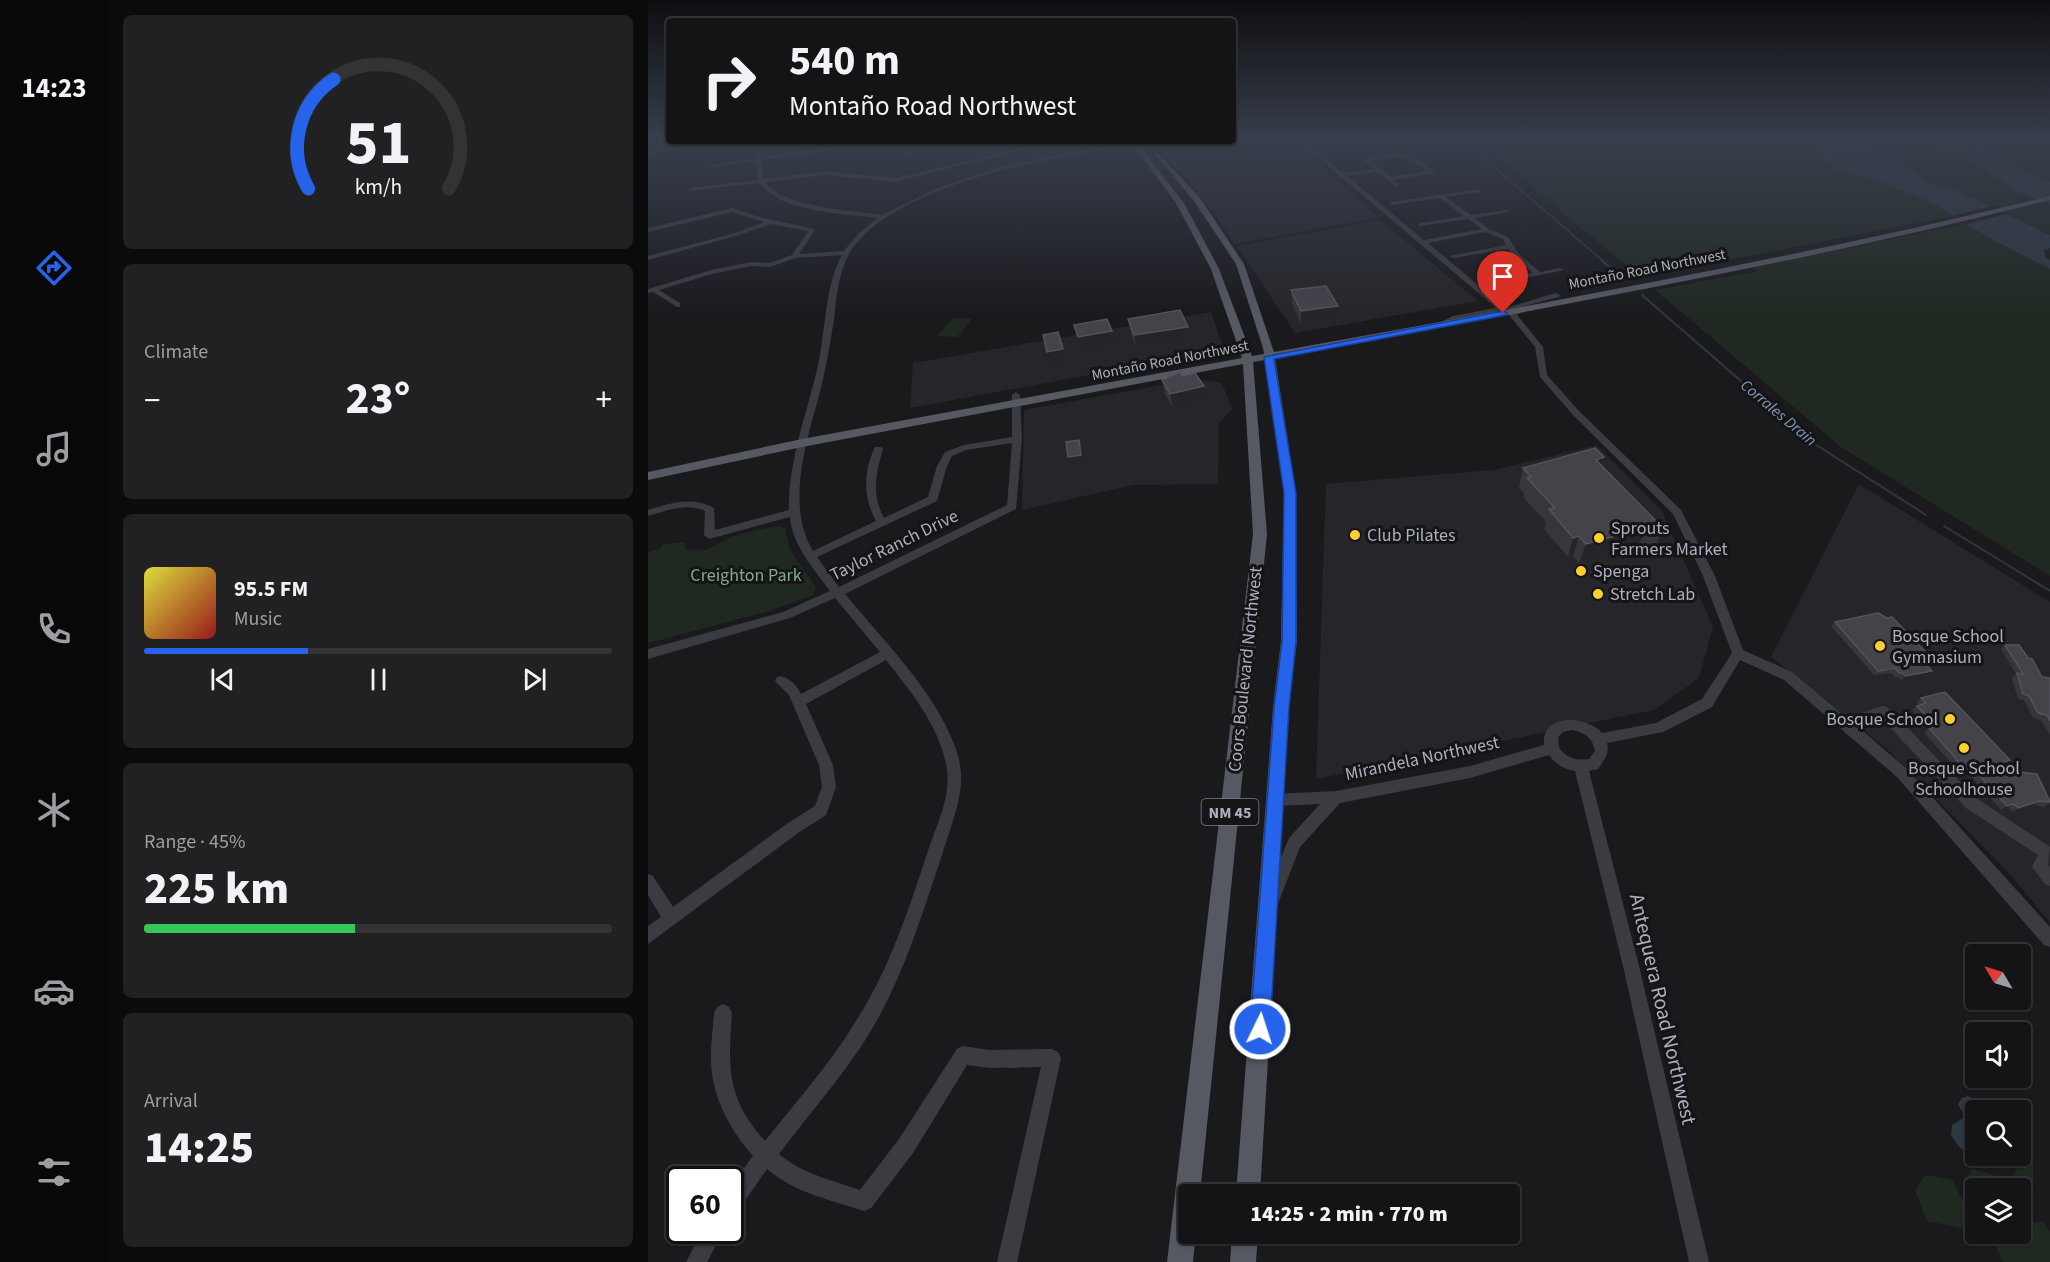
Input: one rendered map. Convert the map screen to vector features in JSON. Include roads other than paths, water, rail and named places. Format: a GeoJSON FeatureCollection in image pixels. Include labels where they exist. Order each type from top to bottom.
{"type":"FeatureCollection","features":[{"type":"Feature","properties":{"kind":"main road","name":"Coors Boulevard Northwest"},"geometry":{"type":"LineString","coordinates":[[1177,198],[1215,269],[1246,357],[1260,534],[1180,1262]]}},
{"type":"Feature","properties":{"kind":"main road","name":"Coors Boulevard Northwest"},"geometry":{"type":"LineString","coordinates":[[1195,198],[1240,264],[1269,352],[1290,493],[1289,642],[1275,800],[1249,1184]]}},
{"type":"Feature","properties":{"kind":"main road","name":"Montaño Road Northwest"},"geometry":{"type":"LineString","coordinates":[[648,465],[1501,310],[1520,310],[1964,216],[2029,198]]}},
{"type":"Feature","properties":{"kind":"main road","name":"Montaño Road Northwest"},"geometry":{"type":"LineString","coordinates":[[1269,352],[1444,324],[1556,296],[1940,226],[2050,198]]}},
{"type":"Feature","properties":{"kind":"main road","name":"Montaño Road Northwest"},"geometry":{"type":"LineString","coordinates":[[648,476],[803,438]]}},
{"type":"Feature","properties":{"kind":"main road"},"geometry":{"type":"LineString","coordinates":[[1243,1262],[1244,1244]]}},
{"type":"Feature","properties":{"kind":"street"},"geometry":{"type":"LineString","coordinates":[[784,198],[807,207],[882,217]]}},
{"type":"Feature","properties":{"kind":"street"},"geometry":{"type":"LineString","coordinates":[[744,1184],[765,1153],[850,1046],[882,993],[928,875],[951,801],[954,772],[949,744],[936,720],[887,654],[837,594],[811,556],[799,536],[794,512],[803,438],[822,369],[836,278],[847,253],[882,217],[920,198]]}},
{"type":"Feature","properties":{"kind":"street"},"geometry":{"type":"LineString","coordinates":[[1369,198],[1501,310],[1538,350]]}},
{"type":"Feature","properties":{"kind":"street"},"geometry":{"type":"LineString","coordinates":[[1392,203],[1428,198]]}},
{"type":"Feature","properties":{"kind":"street"},"geometry":{"type":"LineString","coordinates":[[1444,198],[1487,230],[1506,238],[1514,256],[1528,263],[1538,274]]}},
{"type":"Feature","properties":{"kind":"street"},"geometry":{"type":"LineString","coordinates":[[648,230],[732,210],[771,222],[812,230],[794,256]]}},
{"type":"Feature","properties":{"kind":"street"},"geometry":{"type":"LineString","coordinates":[[1421,225],[1506,212]]}},
{"type":"Feature","properties":{"kind":"street"},"geometry":{"type":"LineString","coordinates":[[648,258],[737,234],[771,222]]}},
{"type":"Feature","properties":{"kind":"street"},"geometry":{"type":"LineString","coordinates":[[1422,242],[1487,230]]}},
{"type":"Feature","properties":{"kind":"street"},"geometry":{"type":"LineString","coordinates":[[1453,256],[1509,247]]}},
{"type":"Feature","properties":{"kind":"street"},"geometry":{"type":"LineString","coordinates":[[650,290],[711,272],[751,264],[770,265],[794,256],[847,253]]}},
{"type":"Feature","properties":{"kind":"street"},"geometry":{"type":"LineString","coordinates":[[1496,282],[1560,270]]}},
{"type":"Feature","properties":{"kind":"street"},"geometry":{"type":"LineString","coordinates":[[650,290],[677,305]]}},
{"type":"Feature","properties":{"kind":"street"},"geometry":{"type":"LineString","coordinates":[[1520,310],[1513,315],[1514,319],[1532,335],[1544,375],[1570,406],[1677,512],[1709,576],[1738,653],[1788,676],[1902,773],[2050,939]]}},
{"type":"Feature","properties":{"kind":"street","name":"Taylor Ranch Drive"},"geometry":{"type":"LineString","coordinates":[[648,654],[786,615],[837,594],[1012,507],[1017,439],[1016,399]]}},
{"type":"Feature","properties":{"kind":"street"},"geometry":{"type":"LineString","coordinates":[[811,556],[933,499],[942,466],[948,454],[964,448],[1017,439]]}},
{"type":"Feature","properties":{"kind":"street"},"geometry":{"type":"LineString","coordinates":[[878,449],[868,492],[871,505],[882,523]]}},
{"type":"Feature","properties":{"kind":"street"},"geometry":{"type":"LineString","coordinates":[[648,513],[680,505],[704,506],[710,510],[710,535],[794,512]]}},
{"type":"Feature","properties":{"kind":"street"},"geometry":{"type":"LineString","coordinates":[[1599,739],[1658,728],[1707,703],[1738,653]]}},
{"type":"Feature","properties":{"kind":"street"},"geometry":{"type":"LineString","coordinates":[[797,702],[887,654]]}},
{"type":"Feature","properties":{"kind":"street"},"geometry":{"type":"LineString","coordinates":[[648,936],[793,828],[822,810],[830,776],[794,692],[781,681]]}},
{"type":"Feature","properties":{"kind":"street"},"geometry":{"type":"LineString","coordinates":[[1845,724],[1882,711],[1971,803],[2048,854],[2040,867],[2050,879]]}},
{"type":"Feature","properties":{"kind":"street"},"geometry":{"type":"LineString","coordinates":[[1572,724],[1587,728],[1599,739],[1602,752],[1599,760],[1593,765],[1581,767],[1563,762],[1551,748],[1552,734],[1564,725],[1572,724]]}},
{"type":"Feature","properties":{"kind":"street","name":"Mirandela Northwest"},"geometry":{"type":"LineString","coordinates":[[1275,800],[1336,797],[1470,772],[1551,748]]}},
{"type":"Feature","properties":{"kind":"street","name":"Antequera Road Northwest"},"geometry":{"type":"LineString","coordinates":[[1581,767],[1631,966],[1699,1262]]}},
{"type":"Feature","properties":{"kind":"street","name":"Mirandela Northwest"},"geometry":{"type":"LineString","coordinates":[[1268,912],[1294,843],[1336,797]]}},
{"type":"Feature","properties":{"kind":"street"},"geometry":{"type":"LineString","coordinates":[[648,881],[670,918]]}},
{"type":"Feature","properties":{"kind":"street"},"geometry":{"type":"LineString","coordinates":[[723,1013],[720,1071],[724,1092],[736,1120],[765,1153],[809,1183],[864,1201],[906,1146],[963,1054],[989,1059],[1052,1059],[1007,1262]]}},
{"type":"Feature","properties":{"kind":"street"},"geometry":{"type":"LineString","coordinates":[[696,1262],[706,1244]]}},
{"type":"Feature","properties":{"kind":"water"},"geometry":{"type":"Polygon","coordinates":[[[1920,198],[1973,198],[2050,235],[2050,248],[2047,248],[2050,250],[2044,249],[2045,257],[2050,260],[2050,269],[1991,239],[1920,198]]]}},
{"type":"Feature","properties":{"kind":"water"},"geometry":{"type":"Polygon","coordinates":[[[2034,198],[2050,198],[2050,205],[2034,198]]]}},
{"type":"Feature","properties":{"kind":"water"},"geometry":{"type":"Polygon","coordinates":[[[1968,1096],[1975,1100],[1965,1100],[1965,1117],[1958,1104],[1962,1098],[1968,1096]]]}},
{"type":"Feature","properties":{"kind":"water"},"geometry":{"type":"Polygon","coordinates":[[[1965,1117],[1965,1151],[1951,1135],[1952,1125],[1965,1117]]]}},
{"type":"Feature","properties":{"kind":"waterway","name":"Corrales Drain"},"geometry":{"type":"LineString","coordinates":[[1530,198],[1603,261]]}},
{"type":"Feature","properties":{"kind":"waterway","name":"Corrales Drain"},"geometry":{"type":"LineString","coordinates":[[1601,260],[1619,275]]}},
{"type":"Feature","properties":{"kind":"waterway","name":"Corrales Drain"},"geometry":{"type":"LineString","coordinates":[[1642,295],[1810,441],[1926,515]]}},
{"type":"Feature","properties":{"kind":"waterway","name":"Corrales Drain"},"geometry":{"type":"LineString","coordinates":[[1944,526],[2050,591]]}},
{"type":"Feature","properties":{"kind":"place","name":"Club Pilates"},"geometry":{"type":"Point","coordinates":[1355,535]}},
{"type":"Feature","properties":{"kind":"place","name":"Sprouts Farmers Market"},"geometry":{"type":"Point","coordinates":[1599,538]}},
{"type":"Feature","properties":{"kind":"place","name":"Spenga"},"geometry":{"type":"Point","coordinates":[1581,571]}},
{"type":"Feature","properties":{"kind":"place","name":"Stretch Lab"},"geometry":{"type":"Point","coordinates":[1598,594]}},
{"type":"Feature","properties":{"kind":"place","name":"Bosque School Gymnasium"},"geometry":{"type":"Point","coordinates":[1880,646]}},
{"type":"Feature","properties":{"kind":"place","name":"Bosque School"},"geometry":{"type":"Point","coordinates":[1950,719]}},
{"type":"Feature","properties":{"kind":"place","name":"Bosque School Schoolhouse"},"geometry":{"type":"Point","coordinates":[1964,748]}},
{"type":"Feature","properties":{"kind":"park label","name":"Creighton Park"},"geometry":{"type":"Point","coordinates":[746,575]}}]}
